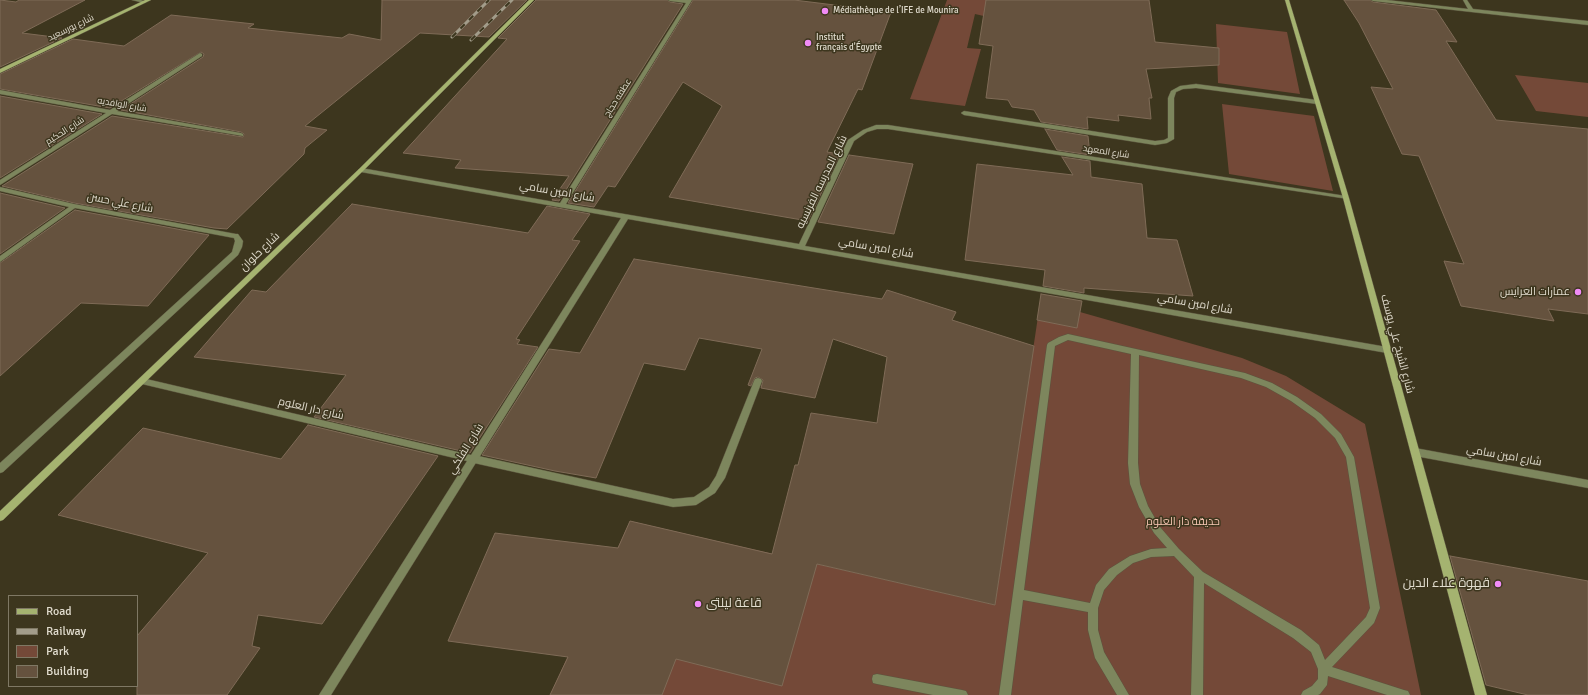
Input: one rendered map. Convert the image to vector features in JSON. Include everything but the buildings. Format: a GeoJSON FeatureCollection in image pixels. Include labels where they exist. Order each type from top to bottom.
{"type":"FeatureCollection","features":[{"type":"Feature","properties":{"kind":"street"},"geometry":{"type":"LineString","coordinates":[[134,0],[147,1]]}},
{"type":"Feature","properties":{"kind":"street","name":"شارع حلوان"},"geometry":{"type":"LineString","coordinates":[[0,517],[361,170],[532,0]]}},
{"type":"Feature","properties":{"kind":"street"},"geometry":{"type":"LineString","coordinates":[[670,0],[689,1]]}},
{"type":"Feature","properties":{"kind":"street","name":"شارع الشيخ علي يوسف"},"geometry":{"type":"LineString","coordinates":[[1288,0],[1346,198],[1481,695]]}},
{"type":"Feature","properties":{"kind":"street"},"geometry":{"type":"LineString","coordinates":[[1373,0],[1588,23]]}},
{"type":"Feature","properties":{"kind":"street"},"geometry":{"type":"LineString","coordinates":[[1465,0],[1472,11]]}},
{"type":"Feature","properties":{"kind":"street","name":"شارع بورسعيد"},"geometry":{"type":"LineString","coordinates":[[0,71],[147,1]]}},
{"type":"Feature","properties":{"kind":"street","name":"عطفه حجاج"},"geometry":{"type":"LineString","coordinates":[[562,205],[689,1]]}},
{"type":"Feature","properties":{"kind":"street","name":"شارع الحكيم"},"geometry":{"type":"LineString","coordinates":[[0,183],[200,55]]}},
{"type":"Feature","properties":{"kind":"street"},"geometry":{"type":"LineString","coordinates":[[964,113],[1155,143],[1165,142],[1171,139],[1171,98],[1174,91],[1182,87],[1196,86],[1317,102]]}},
{"type":"Feature","properties":{"kind":"street","name":"شارع الوافديه"},"geometry":{"type":"LineString","coordinates":[[0,92],[241,135]]}},
{"type":"Feature","properties":{"kind":"street","name":"شارع المعهد"},"geometry":{"type":"LineString","coordinates":[[865,130],[888,127],[1346,198]]}},
{"type":"Feature","properties":{"kind":"street","name":"شارع المدرسه الفرنسيه"},"geometry":{"type":"LineString","coordinates":[[801,247],[851,140],[865,130]]}},
{"type":"Feature","properties":{"kind":"street","name":"شارع امين سامي"},"geometry":{"type":"LineString","coordinates":[[361,170],[1387,350]]}},
{"type":"Feature","properties":{"kind":"street","name":"شارع علي حسن"},"geometry":{"type":"LineString","coordinates":[[0,189],[74,206],[236,236],[238,241],[238,247],[235,254],[1,467]]}},
{"type":"Feature","properties":{"kind":"street"},"geometry":{"type":"LineString","coordinates":[[0,260],[74,206]]}},
{"type":"Feature","properties":{"kind":"street","name":"شارع الفلكي"},"geometry":{"type":"LineString","coordinates":[[325,695],[626,216]]}},
{"type":"Feature","properties":{"kind":"street"},"geometry":{"type":"LineString","coordinates":[[1005,695],[1051,345],[1062,339],[1076,338],[1242,375],[1269,385],[1294,399],[1318,416],[1338,436],[1350,457],[1375,608],[1370,620],[1323,669]]}},
{"type":"Feature","properties":{"kind":"street"},"geometry":{"type":"LineString","coordinates":[[1135,352],[1133,463],[1136,484],[1144,507],[1157,530],[1199,575],[1297,634],[1315,649],[1323,669],[1323,681],[1316,690],[1307,695]]}},
{"type":"Feature","properties":{"kind":"street","name":"شارع دار العلوم"},"geometry":{"type":"LineString","coordinates":[[142,381],[474,459],[673,503],[696,501],[712,490],[720,478],[758,381]]}},
{"type":"Feature","properties":{"kind":"street","name":"شارع امين سامي"},"geometry":{"type":"LineString","coordinates":[[1415,452],[1588,484]]}},
{"type":"Feature","properties":{"kind":"street"},"geometry":{"type":"LineString","coordinates":[[1123,695],[1099,654],[1094,630],[1093,608],[1100,588],[1113,572],[1130,560],[1151,553],[1176,552]]}},
{"type":"Feature","properties":{"kind":"street"},"geometry":{"type":"LineString","coordinates":[[1197,695],[1199,575]]}},
{"type":"Feature","properties":{"kind":"street"},"geometry":{"type":"LineString","coordinates":[[1018,594],[1093,608]]}},
{"type":"Feature","properties":{"kind":"street"},"geometry":{"type":"LineString","coordinates":[[1323,669],[1391,693],[1404,695]]}},
{"type":"Feature","properties":{"kind":"street"},"geometry":{"type":"LineString","coordinates":[[878,679],[962,695]]}},
{"type":"Feature","properties":{"kind":"green space"},"geometry":{"type":"Polygon","coordinates":[[[947,0],[992,0],[988,17],[975,14],[967,48],[981,49],[965,106],[910,99],[947,0]]]}},
{"type":"Feature","properties":{"kind":"green space"},"geometry":{"type":"Polygon","coordinates":[[[1216,24],[1287,32],[1300,94],[1218,83],[1216,24]]]}},
{"type":"Feature","properties":{"kind":"green space"},"geometry":{"type":"Polygon","coordinates":[[[1515,75],[1588,83],[1588,117],[1536,111],[1515,75]]]}},
{"type":"Feature","properties":{"kind":"green space"},"geometry":{"type":"Polygon","coordinates":[[[1222,104],[1314,116],[1333,191],[1229,174],[1222,104]]]}},
{"type":"Feature","properties":{"kind":"green space","name":"حديقة دار العلوم"},"geometry":{"type":"Polygon","coordinates":[[[1040,303],[1080,312],[1242,358],[1286,376],[1365,424],[1421,695],[550,695],[630,521],[995,605],[1040,303]]]}},
{"type":"Feature","properties":{"kind":"railway"},"geometry":{"type":"LineString","coordinates":[[452,37],[489,0]]}},
{"type":"Feature","properties":{"kind":"railway"},"geometry":{"type":"LineString","coordinates":[[471,40],[512,0]]}},
{"type":"Feature","properties":{"kind":"place","name":"Médiathèque de l’IFE de Mounira"},"geometry":{"type":"Point","coordinates":[825,11]}},
{"type":"Feature","properties":{"kind":"place","name":"Institut français d'Égypte"},"geometry":{"type":"Point","coordinates":[808,43]}},
{"type":"Feature","properties":{"kind":"place","name":"عمارات العرايس"},"geometry":{"type":"Point","coordinates":[1578,292]}},
{"type":"Feature","properties":{"kind":"place","name":"قهوة علاء الدين"},"geometry":{"type":"Point","coordinates":[1498,584]}},
{"type":"Feature","properties":{"kind":"place","name":"قاعة ليلتى"},"geometry":{"type":"Point","coordinates":[698,604]}}]}
